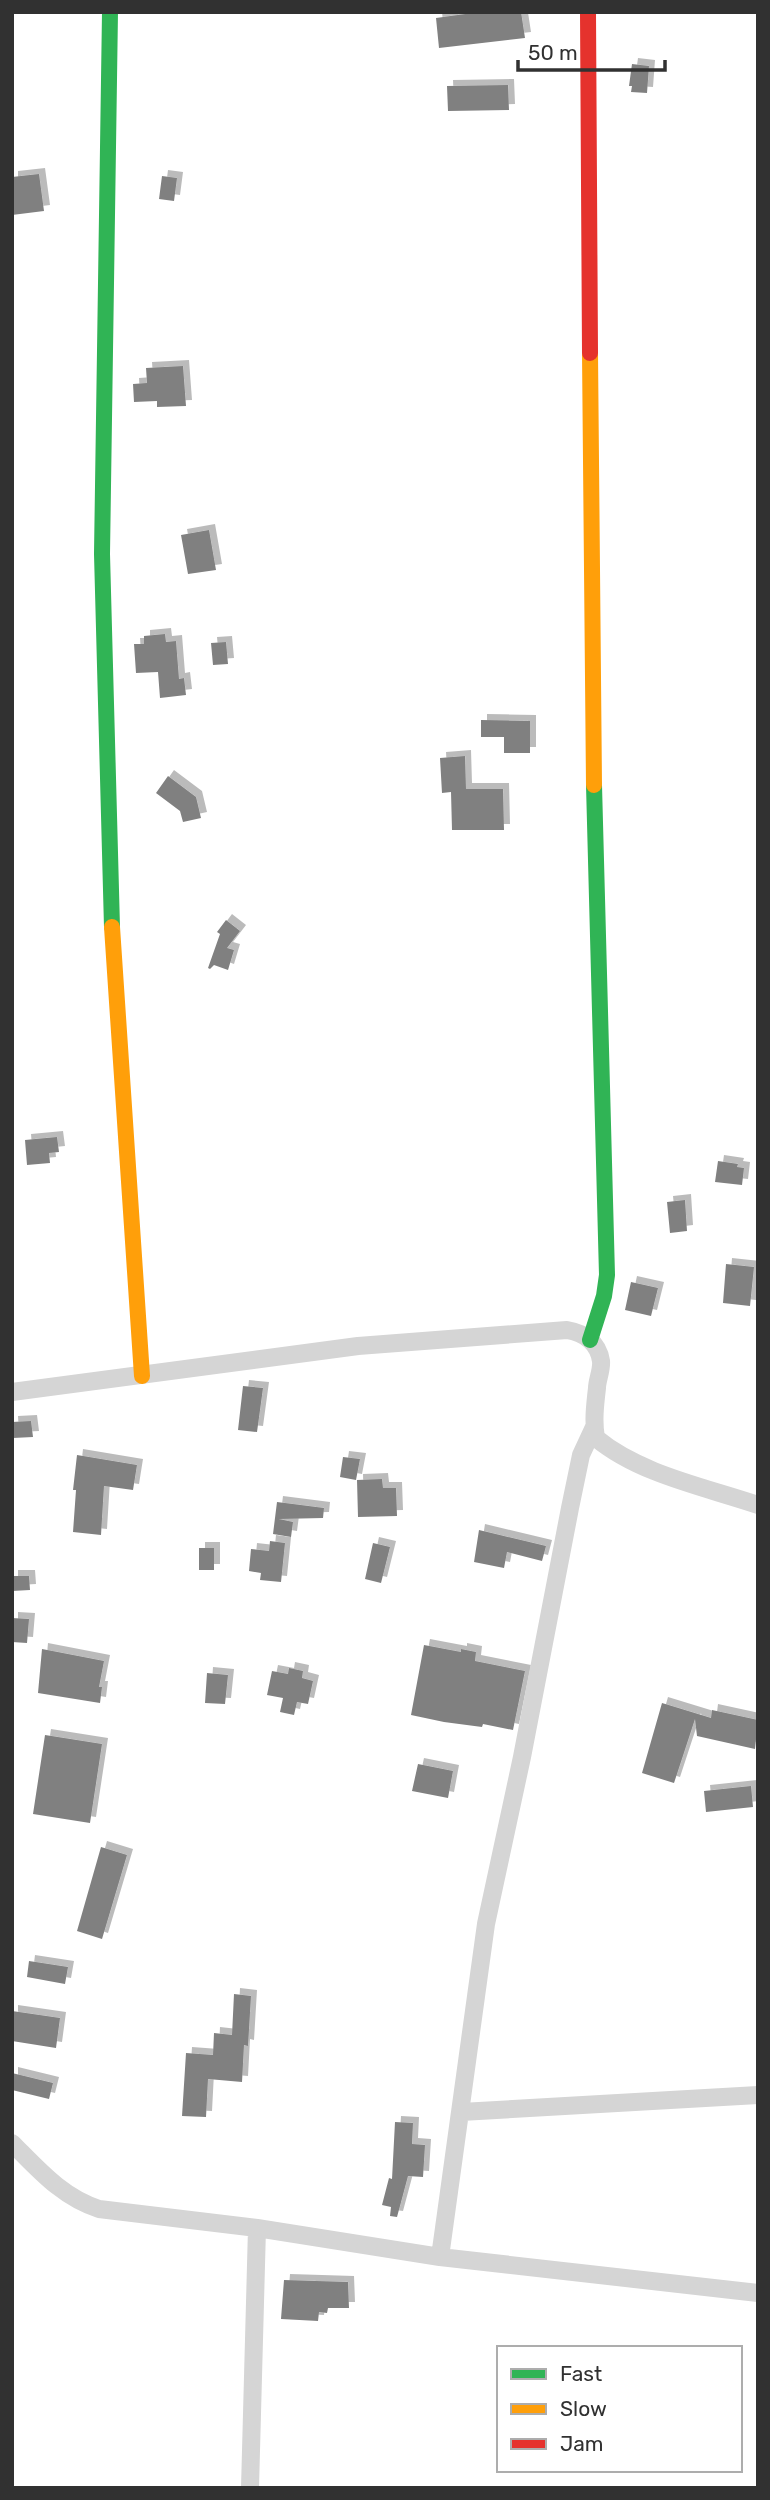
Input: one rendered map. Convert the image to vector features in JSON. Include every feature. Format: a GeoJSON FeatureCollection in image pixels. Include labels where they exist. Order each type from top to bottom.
{"type":"FeatureCollection","features":[{"type":"Feature","properties":{"kind":"street"},"geometry":{"type":"LineString","coordinates":[[110,12],[102,554],[110,896],[142,1377]]}},
{"type":"Feature","properties":{"kind":"street"},"geometry":{"type":"LineString","coordinates":[[588,12],[592,699],[607,1275],[604,1296],[590,1340]]}},
{"type":"Feature","properties":{"kind":"street"},"geometry":{"type":"LineString","coordinates":[[12,1392],[370,1345],[567,1330],[580,1332],[590,1340],[601,1362],[594,1427],[596,1438],[618,1455],[639,1465],[758,1505]]}},
{"type":"Feature","properties":{"kind":"street"},"geometry":{"type":"LineString","coordinates":[[440,2257],[486,1924],[523,1757],[576,1481],[582,1455],[594,1427]]}},
{"type":"Feature","properties":{"kind":"street"},"geometry":{"type":"LineString","coordinates":[[461,2112],[758,2095]]}},
{"type":"Feature","properties":{"kind":"street"},"geometry":{"type":"LineString","coordinates":[[12,2143],[57,2188],[84,2204],[99,2209],[257,2228],[440,2257],[758,2293]]}},
{"type":"Feature","properties":{"kind":"street"},"geometry":{"type":"LineString","coordinates":[[250,2488],[257,2228]]}},
{"type":"Feature","properties":{"kind":"building"},"geometry":{"type":"Polygon","coordinates":[[[480,12],[521,12],[525,38],[439,48],[436,18],[480,12]]]}},
{"type":"Feature","properties":{"kind":"building"},"geometry":{"type":"Polygon","coordinates":[[[632,64],[649,66],[647,93],[631,92],[632,86],[629,86],[632,64]]]}},
{"type":"Feature","properties":{"kind":"building"},"geometry":{"type":"Polygon","coordinates":[[[508,85],[509,110],[448,111],[447,86],[508,85]]]}},
{"type":"Feature","properties":{"kind":"building"},"geometry":{"type":"Polygon","coordinates":[[[39,174],[44,211],[12,215],[12,177],[39,174]]]}},
{"type":"Feature","properties":{"kind":"building"},"geometry":{"type":"Polygon","coordinates":[[[162,176],[177,178],[174,201],[159,199],[162,176]]]}},
{"type":"Feature","properties":{"kind":"building"},"geometry":{"type":"Polygon","coordinates":[[[183,366],[186,406],[157,407],[157,401],[134,402],[133,384],[147,383],[146,368],[183,366]]]}},
{"type":"Feature","properties":{"kind":"building"},"geometry":{"type":"Polygon","coordinates":[[[209,530],[216,570],[188,574],[181,535],[209,530]]]}},
{"type":"Feature","properties":{"kind":"building"},"geometry":{"type":"Polygon","coordinates":[[[165,634],[166,642],[176,641],[179,679],[184,678],[186,695],[160,698],[158,672],[136,673],[134,644],[144,644],[144,636],[165,634]]]}},
{"type":"Feature","properties":{"kind":"building"},"geometry":{"type":"Polygon","coordinates":[[[226,642],[228,664],[213,665],[211,643],[226,642]]]}},
{"type":"Feature","properties":{"kind":"building"},"geometry":{"type":"Polygon","coordinates":[[[481,720],[530,721],[530,753],[504,753],[504,737],[481,737],[481,720]]]}},
{"type":"Feature","properties":{"kind":"building"},"geometry":{"type":"Polygon","coordinates":[[[465,756],[466,789],[503,789],[504,830],[452,830],[451,792],[442,793],[440,758],[465,756]]]}},
{"type":"Feature","properties":{"kind":"building"},"geometry":{"type":"Polygon","coordinates":[[[168,776],[196,797],[201,818],[183,822],[180,811],[156,793],[168,776]]]}},
{"type":"Feature","properties":{"kind":"building"},"geometry":{"type":"Polygon","coordinates":[[[226,920],[240,931],[227,948],[234,950],[228,970],[214,965],[210,969],[208,968],[220,934],[217,932],[226,920]]]}},
{"type":"Feature","properties":{"kind":"building"},"geometry":{"type":"Polygon","coordinates":[[[57,1137],[59,1152],[49,1153],[50,1163],[27,1165],[25,1140],[57,1137]]]}},
{"type":"Feature","properties":{"kind":"building"},"geometry":{"type":"Polygon","coordinates":[[[718,1161],[738,1164],[737,1167],[744,1168],[742,1185],[715,1182],[718,1161]]]}},
{"type":"Feature","properties":{"kind":"building"},"geometry":{"type":"Polygon","coordinates":[[[685,1200],[687,1231],[670,1233],[667,1202],[685,1200]]]}},
{"type":"Feature","properties":{"kind":"building"},"geometry":{"type":"Polygon","coordinates":[[[726,1264],[754,1267],[750,1306],[723,1303],[726,1264]]]}},
{"type":"Feature","properties":{"kind":"building"},"geometry":{"type":"Polygon","coordinates":[[[631,1282],[658,1288],[651,1316],[625,1310],[631,1282]]]}},
{"type":"Feature","properties":{"kind":"building"},"geometry":{"type":"Polygon","coordinates":[[[243,1386],[263,1388],[257,1432],[238,1430],[243,1386]]]}},
{"type":"Feature","properties":{"kind":"building"},"geometry":{"type":"Polygon","coordinates":[[[31,1421],[33,1437],[13,1438],[12,1422],[31,1421]]]}},
{"type":"Feature","properties":{"kind":"building"},"geometry":{"type":"Polygon","coordinates":[[[77,1455],[137,1465],[133,1490],[104,1486],[101,1535],[73,1532],[76,1490],[73,1490],[77,1455]]]}},
{"type":"Feature","properties":{"kind":"building"},"geometry":{"type":"Polygon","coordinates":[[[343,1457],[360,1459],[356,1480],[340,1477],[343,1457]]]}},
{"type":"Feature","properties":{"kind":"building"},"geometry":{"type":"Polygon","coordinates":[[[382,1479],[383,1488],[396,1488],[397,1516],[358,1517],[357,1480],[382,1479]]]}},
{"type":"Feature","properties":{"kind":"building"},"geometry":{"type":"Polygon","coordinates":[[[277,1502],[324,1508],[323,1518],[279,1519],[293,1522],[291,1537],[273,1534],[277,1502]]]}},
{"type":"Feature","properties":{"kind":"building"},"geometry":{"type":"Polygon","coordinates":[[[479,1530],[546,1546],[542,1561],[507,1552],[504,1568],[474,1562],[479,1530]]]}},
{"type":"Feature","properties":{"kind":"building"},"geometry":{"type":"Polygon","coordinates":[[[270,1541],[285,1543],[281,1582],[260,1580],[261,1573],[249,1571],[251,1549],[269,1551],[270,1541]]]}},
{"type":"Feature","properties":{"kind":"building"},"geometry":{"type":"Polygon","coordinates":[[[373,1543],[390,1547],[381,1583],[365,1579],[373,1543]]]}},
{"type":"Feature","properties":{"kind":"building"},"geometry":{"type":"Polygon","coordinates":[[[199,1548],[214,1548],[214,1570],[199,1570],[199,1548]]]}},
{"type":"Feature","properties":{"kind":"building"},"geometry":{"type":"Polygon","coordinates":[[[12,1576],[29,1576],[30,1590],[12,1591],[12,1576]]]}},
{"type":"Feature","properties":{"kind":"building"},"geometry":{"type":"Polygon","coordinates":[[[12,1618],[29,1619],[27,1643],[12,1642],[12,1618]]]}},
{"type":"Feature","properties":{"kind":"building"},"geometry":{"type":"Polygon","coordinates":[[[424,1645],[476,1652],[475,1661],[525,1671],[513,1730],[483,1724],[482,1727],[444,1722],[411,1715],[424,1645]]]}},
{"type":"Feature","properties":{"kind":"building"},"geometry":{"type":"Polygon","coordinates":[[[42,1649],[104,1661],[99,1687],[102,1687],[100,1703],[38,1693],[42,1649]]]}},
{"type":"Feature","properties":{"kind":"building"},"geometry":{"type":"Polygon","coordinates":[[[289,1668],[303,1671],[302,1678],[313,1681],[308,1704],[297,1702],[294,1715],[280,1712],[283,1698],[267,1695],[272,1671],[288,1674],[289,1668]]]}},
{"type":"Feature","properties":{"kind":"building"},"geometry":{"type":"Polygon","coordinates":[[[207,1673],[228,1675],[225,1704],[205,1703],[207,1673]]]}},
{"type":"Feature","properties":{"kind":"building"},"geometry":{"type":"Polygon","coordinates":[[[662,1703],[711,1718],[712,1710],[758,1720],[755,1749],[697,1736],[695,1719],[674,1783],[642,1773],[662,1703]]]}},
{"type":"Feature","properties":{"kind":"building"},"geometry":{"type":"Polygon","coordinates":[[[45,1735],[102,1744],[90,1823],[33,1814],[45,1735]]]}},
{"type":"Feature","properties":{"kind":"building"},"geometry":{"type":"Polygon","coordinates":[[[418,1764],[453,1771],[448,1798],[412,1791],[418,1764]]]}},
{"type":"Feature","properties":{"kind":"building"},"geometry":{"type":"Polygon","coordinates":[[[751,1786],[753,1807],[706,1812],[704,1791],[751,1786]]]}},
{"type":"Feature","properties":{"kind":"building"},"geometry":{"type":"Polygon","coordinates":[[[101,1847],[127,1855],[102,1939],[77,1931],[101,1847]]]}},
{"type":"Feature","properties":{"kind":"building"},"geometry":{"type":"Polygon","coordinates":[[[29,1961],[68,1967],[65,1984],[27,1977],[29,1961]]]}},
{"type":"Feature","properties":{"kind":"building"},"geometry":{"type":"Polygon","coordinates":[[[234,1994],[251,1996],[248,2046],[244,2045],[242,2082],[208,2079],[206,2117],[182,2116],[186,2053],[213,2055],[214,2033],[232,2035],[234,1994]]]}},
{"type":"Feature","properties":{"kind":"building"},"geometry":{"type":"Polygon","coordinates":[[[12,2011],[60,2018],[56,2048],[12,2041],[12,2011]]]}},
{"type":"Feature","properties":{"kind":"building"},"geometry":{"type":"Polygon","coordinates":[[[12,2073],[53,2083],[49,2099],[12,2090],[12,2073]]]}},
{"type":"Feature","properties":{"kind":"building"},"geometry":{"type":"Polygon","coordinates":[[[395,2122],[413,2123],[412,2144],[425,2145],[423,2177],[408,2176],[397,2217],[390,2216],[391,2207],[382,2205],[389,2178],[392,2179],[395,2122]]]}},
{"type":"Feature","properties":{"kind":"building"},"geometry":{"type":"Polygon","coordinates":[[[284,2280],[348,2282],[349,2308],[328,2308],[327,2313],[319,2312],[318,2321],[281,2319],[284,2280]]]}},
{"type":"Feature","properties":{"kind":"traffic: fast"},"geometry":{"type":"LineString","coordinates":[[110,12],[102,554],[112,927]]}},
{"type":"Feature","properties":{"kind":"traffic: fast"},"geometry":{"type":"LineString","coordinates":[[590,1340],[604,1296],[607,1275],[594,785]]}},
{"type":"Feature","properties":{"kind":"traffic: slow"},"geometry":{"type":"LineString","coordinates":[[590,353],[594,785]]}},
{"type":"Feature","properties":{"kind":"traffic: slow"},"geometry":{"type":"LineString","coordinates":[[112,927],[142,1376]]}},
{"type":"Feature","properties":{"kind":"traffic: jam"},"geometry":{"type":"LineString","coordinates":[[588,12],[590,353]]}}]}
